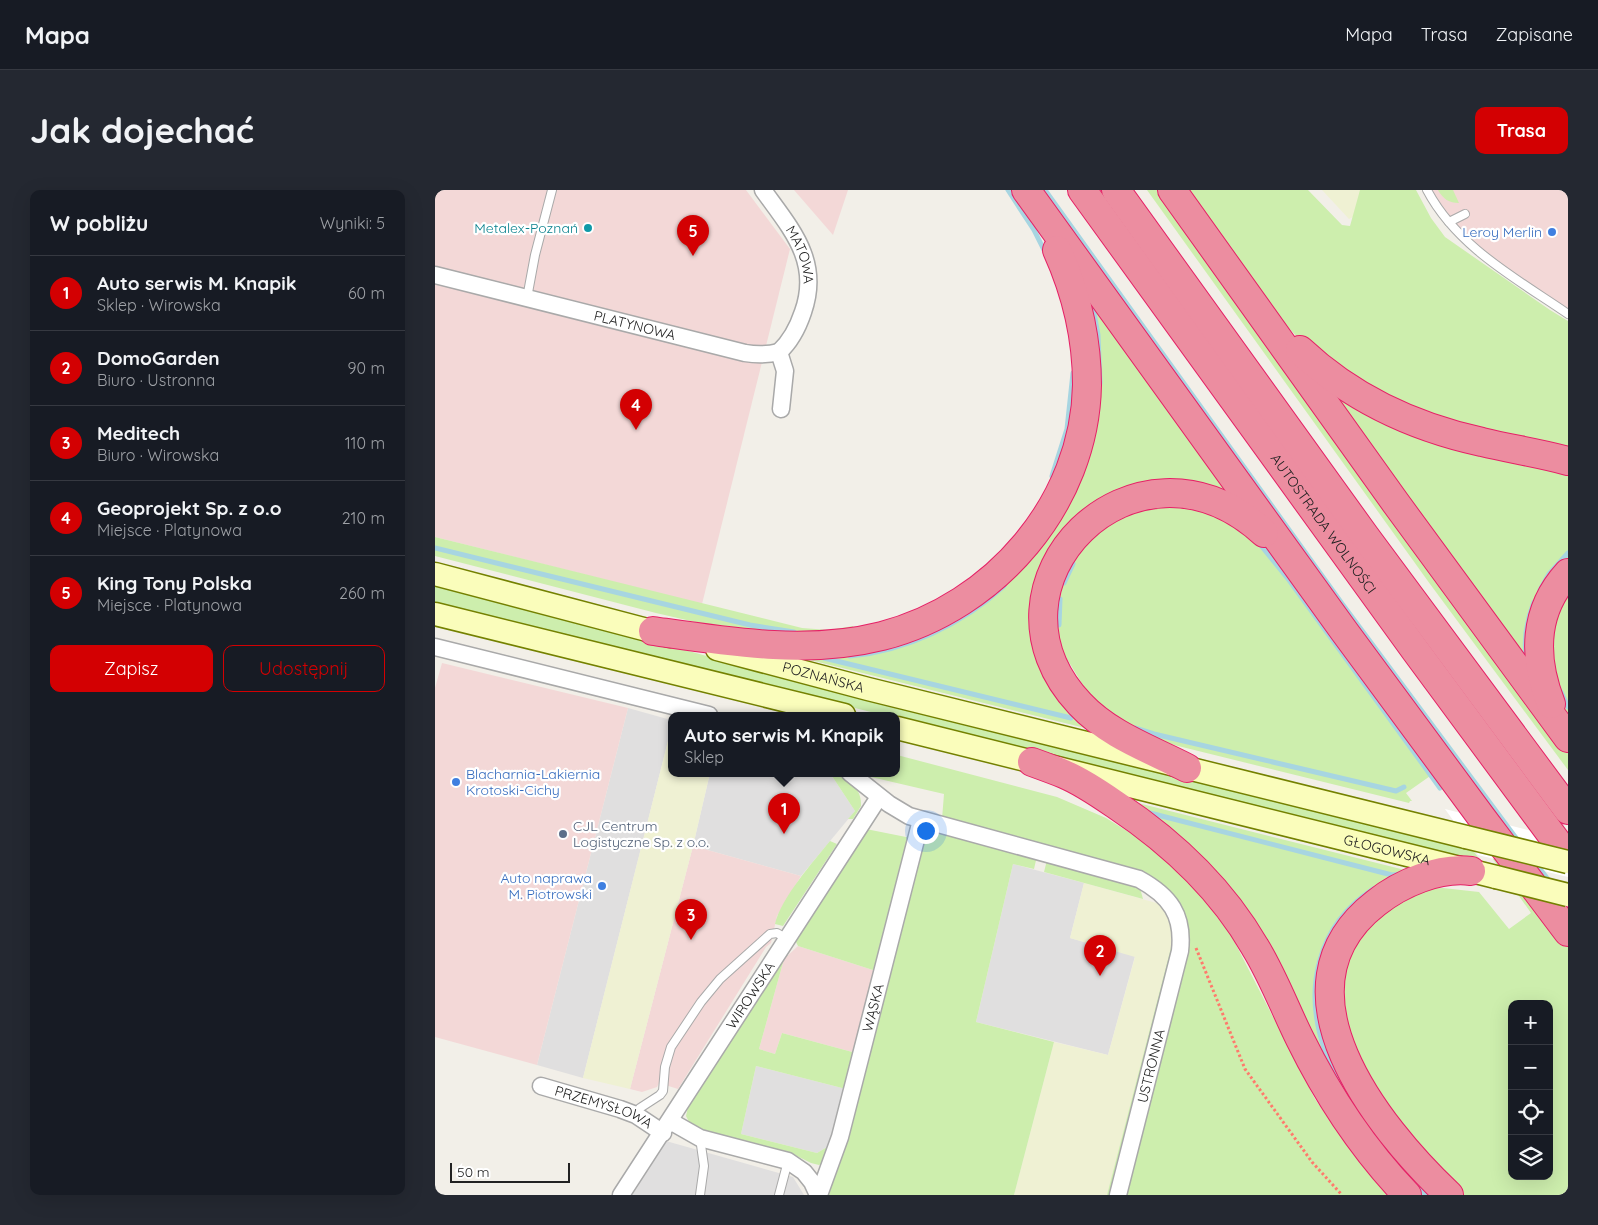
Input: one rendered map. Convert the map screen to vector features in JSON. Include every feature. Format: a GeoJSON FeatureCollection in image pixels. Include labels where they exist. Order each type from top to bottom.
{"type":"FeatureCollection","features":[{"type":"Feature","properties":{"kind":"highway","name":"AUTOSTRADA WOLNOŚCI"},"geometry":{"type":"LineString","coordinates":[[1083,190],[1415,650],[1568,857]]}},
{"type":"Feature","properties":{"kind":"highway","name":"AUTOSTRADA WOLNOŚCI"},"geometry":{"type":"LineString","coordinates":[[1116,190],[1359,528],[1568,810]]}},
{"type":"Feature","properties":{"kind":"highway"},"geometry":{"type":"LineString","coordinates":[[1172,190],[1405,517],[1568,737]]}},
{"type":"Feature","properties":{"kind":"highway"},"geometry":{"type":"LineString","coordinates":[[1028,192],[1301,572],[1447,772],[1568,932]]}},
{"type":"Feature","properties":{"kind":"highway"},"geometry":{"type":"LineString","coordinates":[[653,631],[736,643],[811,645],[836,644],[881,636],[926,621],[965,599],[1003,570],[1021,551],[1051,508],[1071,465],[1079,440],[1087,386],[1084,337],[1080,314],[1056,246],[1028,192]]}},
{"type":"Feature","properties":{"kind":"highway"},"geometry":{"type":"LineString","coordinates":[[1256,306],[1318,367],[1349,390],[1381,408],[1411,421],[1457,436],[1568,461]]}},
{"type":"Feature","properties":{"kind":"highway"},"geometry":{"type":"LineString","coordinates":[[1187,768],[1135,743],[1102,724],[1080,704],[1063,683],[1055,670],[1047,644],[1043,614],[1048,587],[1058,563],[1074,537],[1090,521],[1116,504],[1146,495],[1165,492],[1187,494],[1213,501],[1245,518],[1271,539],[1301,572]]}},
{"type":"Feature","properties":{"kind":"highway"},"geometry":{"type":"LineString","coordinates":[[1568,573],[1554,591],[1545,609],[1539,639],[1538,657],[1550,701],[1568,737]]}},
{"type":"Feature","properties":{"kind":"highway"},"geometry":{"type":"LineString","coordinates":[[1032,762],[1065,774],[1098,792],[1155,833],[1183,856],[1206,879],[1237,918],[1255,947],[1310,1059],[1337,1106],[1377,1161],[1407,1195]]}},
{"type":"Feature","properties":{"kind":"highway"},"geometry":{"type":"LineString","coordinates":[[1449,1195],[1391,1131],[1351,1071],[1340,1046],[1333,1022],[1330,990],[1331,978],[1337,953],[1346,936],[1374,904],[1397,889],[1421,879],[1457,871],[1484,874]]}},
{"type":"Feature","properties":{"kind":"main road","name":"POZNAŃSKA"},"geometry":{"type":"LineString","coordinates":[[435,574],[859,687],[1568,862]]}},
{"type":"Feature","properties":{"kind":"main road"},"geometry":{"type":"LineString","coordinates":[[435,614],[832,712]]}},
{"type":"Feature","properties":{"kind":"main road"},"geometry":{"type":"LineString","coordinates":[[900,729],[1032,762]]}},
{"type":"Feature","properties":{"kind":"main road","name":"GŁOGOWSKA"},"geometry":{"type":"LineString","coordinates":[[1032,762],[1568,895]]}},
{"type":"Feature","properties":{"kind":"street","name":"MATOWA"},"geometry":{"type":"LineString","coordinates":[[763,190],[798,239],[806,259],[809,280],[806,305],[800,321],[793,335],[779,352]]}},
{"type":"Feature","properties":{"kind":"street","name":"PLATYNOWA"},"geometry":{"type":"LineString","coordinates":[[435,275],[745,353],[769,355],[779,352]]}},
{"type":"Feature","properties":{"kind":"street"},"geometry":{"type":"LineString","coordinates":[[779,352],[785,371],[781,409]]}},
{"type":"Feature","properties":{"kind":"street"},"geometry":{"type":"LineString","coordinates":[[435,646],[697,712]]}},
{"type":"Feature","properties":{"kind":"street"},"geometry":{"type":"LineString","coordinates":[[855,777],[898,810],[921,820],[1139,879],[1161,893],[1169,902],[1180,922],[1182,936]]}},
{"type":"Feature","properties":{"kind":"street","name":"WIROWSKA"},"geometry":{"type":"LineString","coordinates":[[621,1195],[667,1127],[879,797]]}},
{"type":"Feature","properties":{"kind":"street","name":"WĄSKA"},"geometry":{"type":"LineString","coordinates":[[818,1195],[840,1137],[921,820]]}},
{"type":"Feature","properties":{"kind":"street","name":"USTRONNA"},"geometry":{"type":"LineString","coordinates":[[1118,1195],[1180,951],[1182,936]]}},
{"type":"Feature","properties":{"kind":"street","name":"PRZEMYSŁOWA"},"geometry":{"type":"LineString","coordinates":[[541,1086],[588,1099],[700,1138],[788,1162]]}},
{"type":"Feature","properties":{"kind":"street"},"geometry":{"type":"LineString","coordinates":[[788,1162],[804,1172],[812,1182],[818,1195]]}},
{"type":"Feature","properties":{"kind":"lane"},"geometry":{"type":"LineString","coordinates":[[527,298],[535,255],[552,190]]}},
{"type":"Feature","properties":{"kind":"lane"},"geometry":{"type":"LineString","coordinates":[[1427,190],[1449,222],[1482,254],[1568,314]]}},
{"type":"Feature","properties":{"kind":"lane"},"geometry":{"type":"LineString","coordinates":[[1449,222],[1465,214]]}},
{"type":"Feature","properties":{"kind":"lane"},"geometry":{"type":"LineString","coordinates":[[636,1115],[640,1108],[663,1091],[665,1067],[671,1047],[713,988],[766,937],[777,933],[787,939]]}},
{"type":"Feature","properties":{"kind":"lane"},"geometry":{"type":"LineString","coordinates":[[700,1138],[704,1166],[700,1195]]}},
{"type":"Feature","properties":{"kind":"lane"},"geometry":{"type":"LineString","coordinates":[[779,1195],[788,1162]]}},
{"type":"Feature","properties":{"kind":"path"},"geometry":{"type":"LineString","coordinates":[[1182,936],[1196,947],[1245,1069],[1312,1162],[1342,1195]]}},
{"type":"Feature","properties":{"kind":"shaded area"},"geometry":{"type":"Polygon","coordinates":[[[435,190],[746,190],[790,249],[702,604],[435,537],[435,190]]]}},
{"type":"Feature","properties":{"kind":"shaded area"},"geometry":{"type":"Polygon","coordinates":[[[794,190],[848,190],[833,235],[794,190]]]}},
{"type":"Feature","properties":{"kind":"shaded area"},"geometry":{"type":"Polygon","coordinates":[[[1427,190],[1568,190],[1568,314],[1482,255],[1449,222],[1427,190]]]}},
{"type":"Feature","properties":{"kind":"shaded area"},"geometry":{"type":"Polygon","coordinates":[[[442,663],[628,708],[537,1065],[435,1037],[435,688],[442,663]]]}},
{"type":"Feature","properties":{"kind":"shaded area"},"geometry":{"type":"Polygon","coordinates":[[[628,708],[668,719],[668,741],[583,1078],[537,1065],[628,708]]]}},
{"type":"Feature","properties":{"kind":"shaded area"},"geometry":{"type":"Polygon","coordinates":[[[709,777],[833,777],[855,811],[801,876],[693,846],[709,777]]]}},
{"type":"Feature","properties":{"kind":"shaded area"},"geometry":{"type":"Polygon","coordinates":[[[693,846],[801,876],[777,916],[771,943],[766,947],[678,1089],[659,1083],[657,1087],[642,1092],[630,1089],[693,846]]]}},
{"type":"Feature","properties":{"kind":"shaded area"},"geometry":{"type":"Polygon","coordinates":[[[1013,864],[1084,883],[1070,938],[1135,956],[1108,1055],[976,1022],[1013,864]]]}},
{"type":"Feature","properties":{"kind":"shaded area"},"geometry":{"type":"Polygon","coordinates":[[[798,946],[876,971],[856,1053],[782,1033],[775,1054],[759,1049],[784,959],[798,946]]]}},
{"type":"Feature","properties":{"kind":"shaded area"},"geometry":{"type":"Polygon","coordinates":[[[756,1066],[846,1089],[834,1143],[817,1153],[741,1134],[756,1066]]]}},
{"type":"Feature","properties":{"kind":"shaded area"},"geometry":{"type":"Polygon","coordinates":[[[666,1141],[793,1177],[804,1195],[632,1195],[666,1141]]]}},
{"type":"Feature","properties":{"kind":"green space"},"geometry":{"type":"Polygon","coordinates":[[[1147,190],[1161,190],[1568,751],[1568,770],[1430,584],[1147,190]]]}},
{"type":"Feature","properties":{"kind":"green space"},"geometry":{"type":"Polygon","coordinates":[[[1184,190],[1308,190],[1342,225],[1350,226],[1360,190],[1416,190],[1431,218],[1445,237],[1568,321],[1568,453],[1403,409],[1297,337],[1273,310],[1184,190]]]}},
{"type":"Feature","properties":{"kind":"green space"},"geometry":{"type":"Polygon","coordinates":[[[1322,190],[1362,190],[1353,217],[1349,219],[1322,190]]]}},
{"type":"Feature","properties":{"kind":"green space"},"geometry":{"type":"Polygon","coordinates":[[[1438,190],[1453,190],[1459,203],[1447,200],[1438,190]]]}},
{"type":"Feature","properties":{"kind":"green space"},"geometry":{"type":"Polygon","coordinates":[[[1080,279],[1247,504],[1129,491],[1040,594],[1089,729],[806,659],[919,633],[1074,480],[1080,279]]]}},
{"type":"Feature","properties":{"kind":"green space"},"geometry":{"type":"Polygon","coordinates":[[[1312,374],[1568,467],[1568,561],[1532,672],[1312,374]]]}},
{"type":"Feature","properties":{"kind":"green space"},"geometry":{"type":"Polygon","coordinates":[[[1170,500],[1244,523],[1293,575],[1465,811],[1568,947],[1568,1195],[1457,1195],[1432,1170],[1350,1055],[1338,971],[1381,908],[1430,889],[1443,888],[1479,892],[1509,929],[1531,913],[1433,774],[1406,793],[1412,801],[1409,803],[1178,746],[1132,733],[1103,718],[1053,636],[1063,570],[1103,521],[1170,500]]]}},
{"type":"Feature","properties":{"kind":"green space"},"geometry":{"type":"Polygon","coordinates":[[[435,537],[802,628],[829,630],[853,626],[855,635],[833,638],[717,627],[656,613],[435,556],[435,537]]]}},
{"type":"Feature","properties":{"kind":"green space"},"geometry":{"type":"Polygon","coordinates":[[[435,584],[594,624],[710,657],[1472,849],[1483,864],[900,720],[900,712],[871,712],[435,604],[435,584]]]}},
{"type":"Feature","properties":{"kind":"green space"},"geometry":{"type":"Polygon","coordinates":[[[1568,586],[1568,717],[1562,706],[1548,664],[1557,602],[1568,586]]]}},
{"type":"Feature","properties":{"kind":"green space"},"geometry":{"type":"Polygon","coordinates":[[[668,741],[668,777],[709,777],[693,846],[630,1089],[583,1078],[668,741]]]}},
{"type":"Feature","properties":{"kind":"green space"},"geometry":{"type":"Polygon","coordinates":[[[900,756],[1057,797],[1106,818],[1132,834],[1193,885],[1231,935],[1315,1099],[1353,1154],[1387,1195],[1123,1195],[1187,946],[1188,928],[1184,914],[1166,889],[942,819],[944,794],[871,777],[900,777],[900,756]]]}},
{"type":"Feature","properties":{"kind":"green space"},"geometry":{"type":"Polygon","coordinates":[[[833,777],[845,777],[858,791],[861,806],[853,819],[848,819],[855,811],[833,777]]]}},
{"type":"Feature","properties":{"kind":"green space"},"geometry":{"type":"Polygon","coordinates":[[[1122,799],[1417,873],[1407,877],[1320,990],[1434,1195],[1416,1195],[1354,1119],[1268,956],[1122,799]]]}},
{"type":"Feature","properties":{"kind":"green space"},"geometry":{"type":"Polygon","coordinates":[[[866,829],[911,838],[876,971],[798,946],[795,940],[866,829]]]}},
{"type":"Feature","properties":{"kind":"green space"},"geometry":{"type":"Polygon","coordinates":[[[931,832],[1037,856],[1034,869],[1013,864],[976,1022],[1054,1042],[1014,1195],[829,1195],[921,843],[925,834],[931,832]]]}},
{"type":"Feature","properties":{"kind":"green space"},"geometry":{"type":"Polygon","coordinates":[[[830,841],[837,844],[783,926],[775,924],[778,914],[791,892],[830,841]]]}},
{"type":"Feature","properties":{"kind":"green space"},"geometry":{"type":"Polygon","coordinates":[[[1047,860],[1140,888],[1143,899],[1044,872],[1047,860]]]}},
{"type":"Feature","properties":{"kind":"green space"},"geometry":{"type":"Polygon","coordinates":[[[1084,883],[1160,904],[1176,928],[1107,1195],[1014,1195],[1054,1042],[1108,1055],[1135,957],[1070,938],[1084,883]]]}},
{"type":"Feature","properties":{"kind":"green space"},"geometry":{"type":"Polygon","coordinates":[[[1176,928],[1176,935],[1111,1195],[1107,1195],[1176,928]]]}},
{"type":"Feature","properties":{"kind":"green space"},"geometry":{"type":"Polygon","coordinates":[[[787,954],[759,1049],[775,1054],[782,1033],[856,1053],[846,1089],[756,1066],[741,1134],[817,1153],[834,1143],[823,1163],[819,1165],[795,1155],[699,1129],[690,1124],[686,1116],[688,1107],[780,962],[787,954]]]}},
{"type":"Feature","properties":{"kind":"pier"},"geometry":{"type":"Polygon","coordinates":[[[1445,809],[1568,840],[1568,877],[1478,855],[1445,809]]]}},
{"type":"Feature","properties":{"kind":"waterway"},"geometry":{"type":"LineString","coordinates":[[1008,190],[1034,230],[1046,254]]}},
{"type":"Feature","properties":{"kind":"waterway"},"geometry":{"type":"LineString","coordinates":[[1045,190],[1343,605],[1519,842]]}},
{"type":"Feature","properties":{"kind":"waterway"},"geometry":{"type":"LineString","coordinates":[[1092,302],[1098,335],[1100,383]]}},
{"type":"Feature","properties":{"kind":"waterway"},"geometry":{"type":"LineString","coordinates":[[1052,476],[1067,429],[1073,373]]}},
{"type":"Feature","properties":{"kind":"waterway"},"geometry":{"type":"LineString","coordinates":[[1259,543],[1289,580],[1440,788]]}},
{"type":"Feature","properties":{"kind":"waterway"},"geometry":{"type":"LineString","coordinates":[[435,548],[750,625],[794,632]]}},
{"type":"Feature","properties":{"kind":"waterway"},"geometry":{"type":"LineString","coordinates":[[1540,590],[1549,574],[1568,553]]}},
{"type":"Feature","properties":{"kind":"waterway"},"geometry":{"type":"LineString","coordinates":[[1064,583],[1073,564]]}},
{"type":"Feature","properties":{"kind":"waterway"},"geometry":{"type":"LineString","coordinates":[[850,656],[871,653],[912,642],[952,624],[988,600],[1004,586]]}},
{"type":"Feature","properties":{"kind":"waterway"},"geometry":{"type":"LineString","coordinates":[[1059,625],[1060,599]]}},
{"type":"Feature","properties":{"kind":"waterway"},"geometry":{"type":"LineString","coordinates":[[1527,663],[1526,632],[1534,602]]}},
{"type":"Feature","properties":{"kind":"waterway"},"geometry":{"type":"LineString","coordinates":[[824,658],[1071,718]]}},
{"type":"Feature","properties":{"kind":"waterway"},"geometry":{"type":"LineString","coordinates":[[1561,692],[1568,707]]}},
{"type":"Feature","properties":{"kind":"waterway"},"geometry":{"type":"LineString","coordinates":[[1135,728],[1396,791],[1404,787]]}},
{"type":"Feature","properties":{"kind":"waterway"},"geometry":{"type":"LineString","coordinates":[[1146,812],[1392,875],[1402,874]]}},
{"type":"Feature","properties":{"kind":"waterway"},"geometry":{"type":"LineString","coordinates":[[1534,861],[1550,882]]}},
{"type":"Feature","properties":{"kind":"waterway"},"geometry":{"type":"LineString","coordinates":[[1373,889],[1347,911],[1328,939],[1320,960],[1315,993],[1318,1026],[1328,1057],[1342,1088],[1361,1118],[1382,1146],[1426,1195]]}},
{"type":"Feature","properties":{"kind":"place","name":"Metalex-Poznań"},"geometry":{"type":"Point","coordinates":[588,228]}},
{"type":"Feature","properties":{"kind":"place","name":"Leroy Merlin"},"geometry":{"type":"Point","coordinates":[1552,232]}},
{"type":"Feature","properties":{"kind":"place","name":"King Tony Polska"},"geometry":{"type":"Point","coordinates":[693,256]}},
{"type":"Feature","properties":{"kind":"place","name":"Geoprojekt Sp. z o.o"},"geometry":{"type":"Point","coordinates":[636,430]}},
{"type":"Feature","properties":{"kind":"place","name":"Blacharnia-Lakiernia Krotoski-Cichy"},"geometry":{"type":"Point","coordinates":[456,782]}},
{"type":"Feature","properties":{"kind":"place","name":"CJL Centrum Logistyczne Sp. z o.o."},"geometry":{"type":"Point","coordinates":[563,834]}},
{"type":"Feature","properties":{"kind":"place","name":"Auto serwis M. Knapik"},"geometry":{"type":"Point","coordinates":[784,834]}},
{"type":"Feature","properties":{"kind":"place","name":"Auto naprawa M. Piotrowski"},"geometry":{"type":"Point","coordinates":[602,886]}},
{"type":"Feature","properties":{"kind":"place","name":"Meditech"},"geometry":{"type":"Point","coordinates":[691,940]}},
{"type":"Feature","properties":{"kind":"place","name":"DomoGarden"},"geometry":{"type":"Point","coordinates":[1100,976]}}]}
